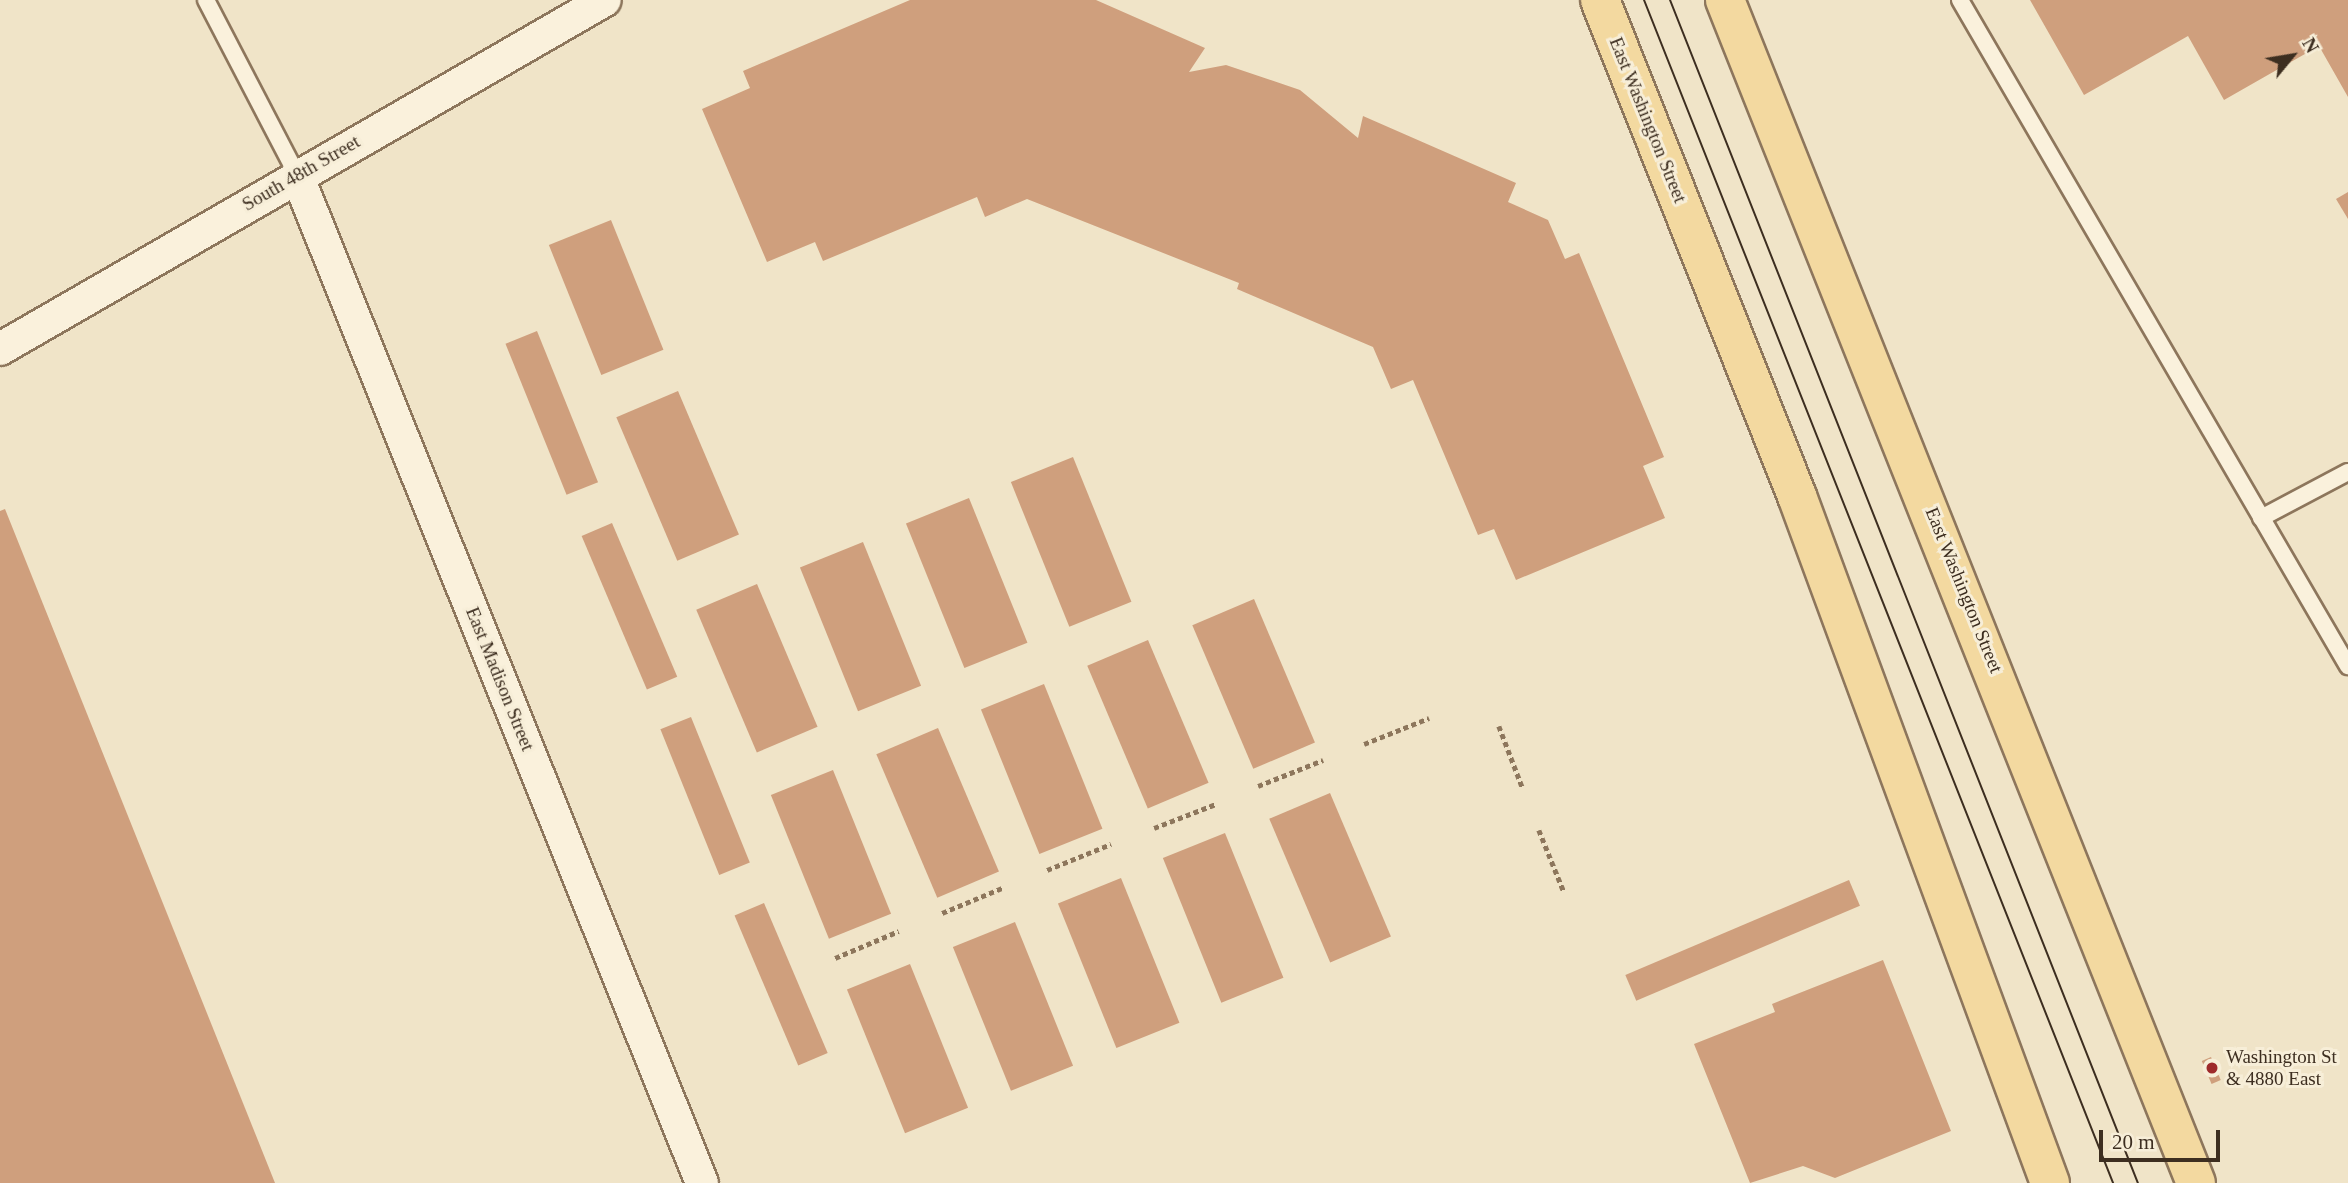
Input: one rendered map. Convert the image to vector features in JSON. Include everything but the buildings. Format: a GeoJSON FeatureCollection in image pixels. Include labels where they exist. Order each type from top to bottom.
{"type":"FeatureCollection","features":[{"type":"Feature","properties":{"kind":"main road","name":"East Washington Street"},"geometry":{"type":"LineString","coordinates":[[1600,0],[1797,496],[2050,1183]]}},
{"type":"Feature","properties":{"kind":"main road","name":"East Washington Street"},"geometry":{"type":"LineString","coordinates":[[1725,0],[2196,1183]]}},
{"type":"Feature","properties":{"kind":"street","name":"South 48th Street"},"geometry":{"type":"LineString","coordinates":[[0,349],[297,175],[605,0]]}},
{"type":"Feature","properties":{"kind":"street","name":"East Madison Street"},"geometry":{"type":"LineString","coordinates":[[297,175],[702,1183]]}},
{"type":"Feature","properties":{"kind":"lane"},"geometry":{"type":"LineString","coordinates":[[206,0],[297,175]]}},
{"type":"Feature","properties":{"kind":"lane"},"geometry":{"type":"LineString","coordinates":[[1960,0],[2348,666]]}},
{"type":"Feature","properties":{"kind":"lane"},"geometry":{"type":"LineString","coordinates":[[2261,518],[2348,472]]}},
{"type":"Feature","properties":{"kind":"path"},"geometry":{"type":"LineString","coordinates":[[1364,744],[1429,718]]}},
{"type":"Feature","properties":{"kind":"path"},"geometry":{"type":"LineString","coordinates":[[1499,726],[1523,789]]}},
{"type":"Feature","properties":{"kind":"path"},"geometry":{"type":"LineString","coordinates":[[1258,786],[1323,761]]}},
{"type":"Feature","properties":{"kind":"path"},"geometry":{"type":"LineString","coordinates":[[1154,828],[1216,804]]}},
{"type":"Feature","properties":{"kind":"path"},"geometry":{"type":"LineString","coordinates":[[1539,830],[1564,892]]}},
{"type":"Feature","properties":{"kind":"path"},"geometry":{"type":"LineString","coordinates":[[1048,870],[1111,844]]}},
{"type":"Feature","properties":{"kind":"path"},"geometry":{"type":"LineString","coordinates":[[942,914],[1002,888]]}},
{"type":"Feature","properties":{"kind":"path"},"geometry":{"type":"LineString","coordinates":[[835,958],[900,931]]}},
{"type":"Feature","properties":{"kind":"tram line"},"geometry":{"type":"LineString","coordinates":[[1644,0],[2113,1183]]}},
{"type":"Feature","properties":{"kind":"tram line"},"geometry":{"type":"LineString","coordinates":[[1670,0],[2138,1183]]}},
{"type":"Feature","properties":{"kind":"place","name":"Washington St & 4880 East"},"geometry":{"type":"Point","coordinates":[2212,1068]}}]}
